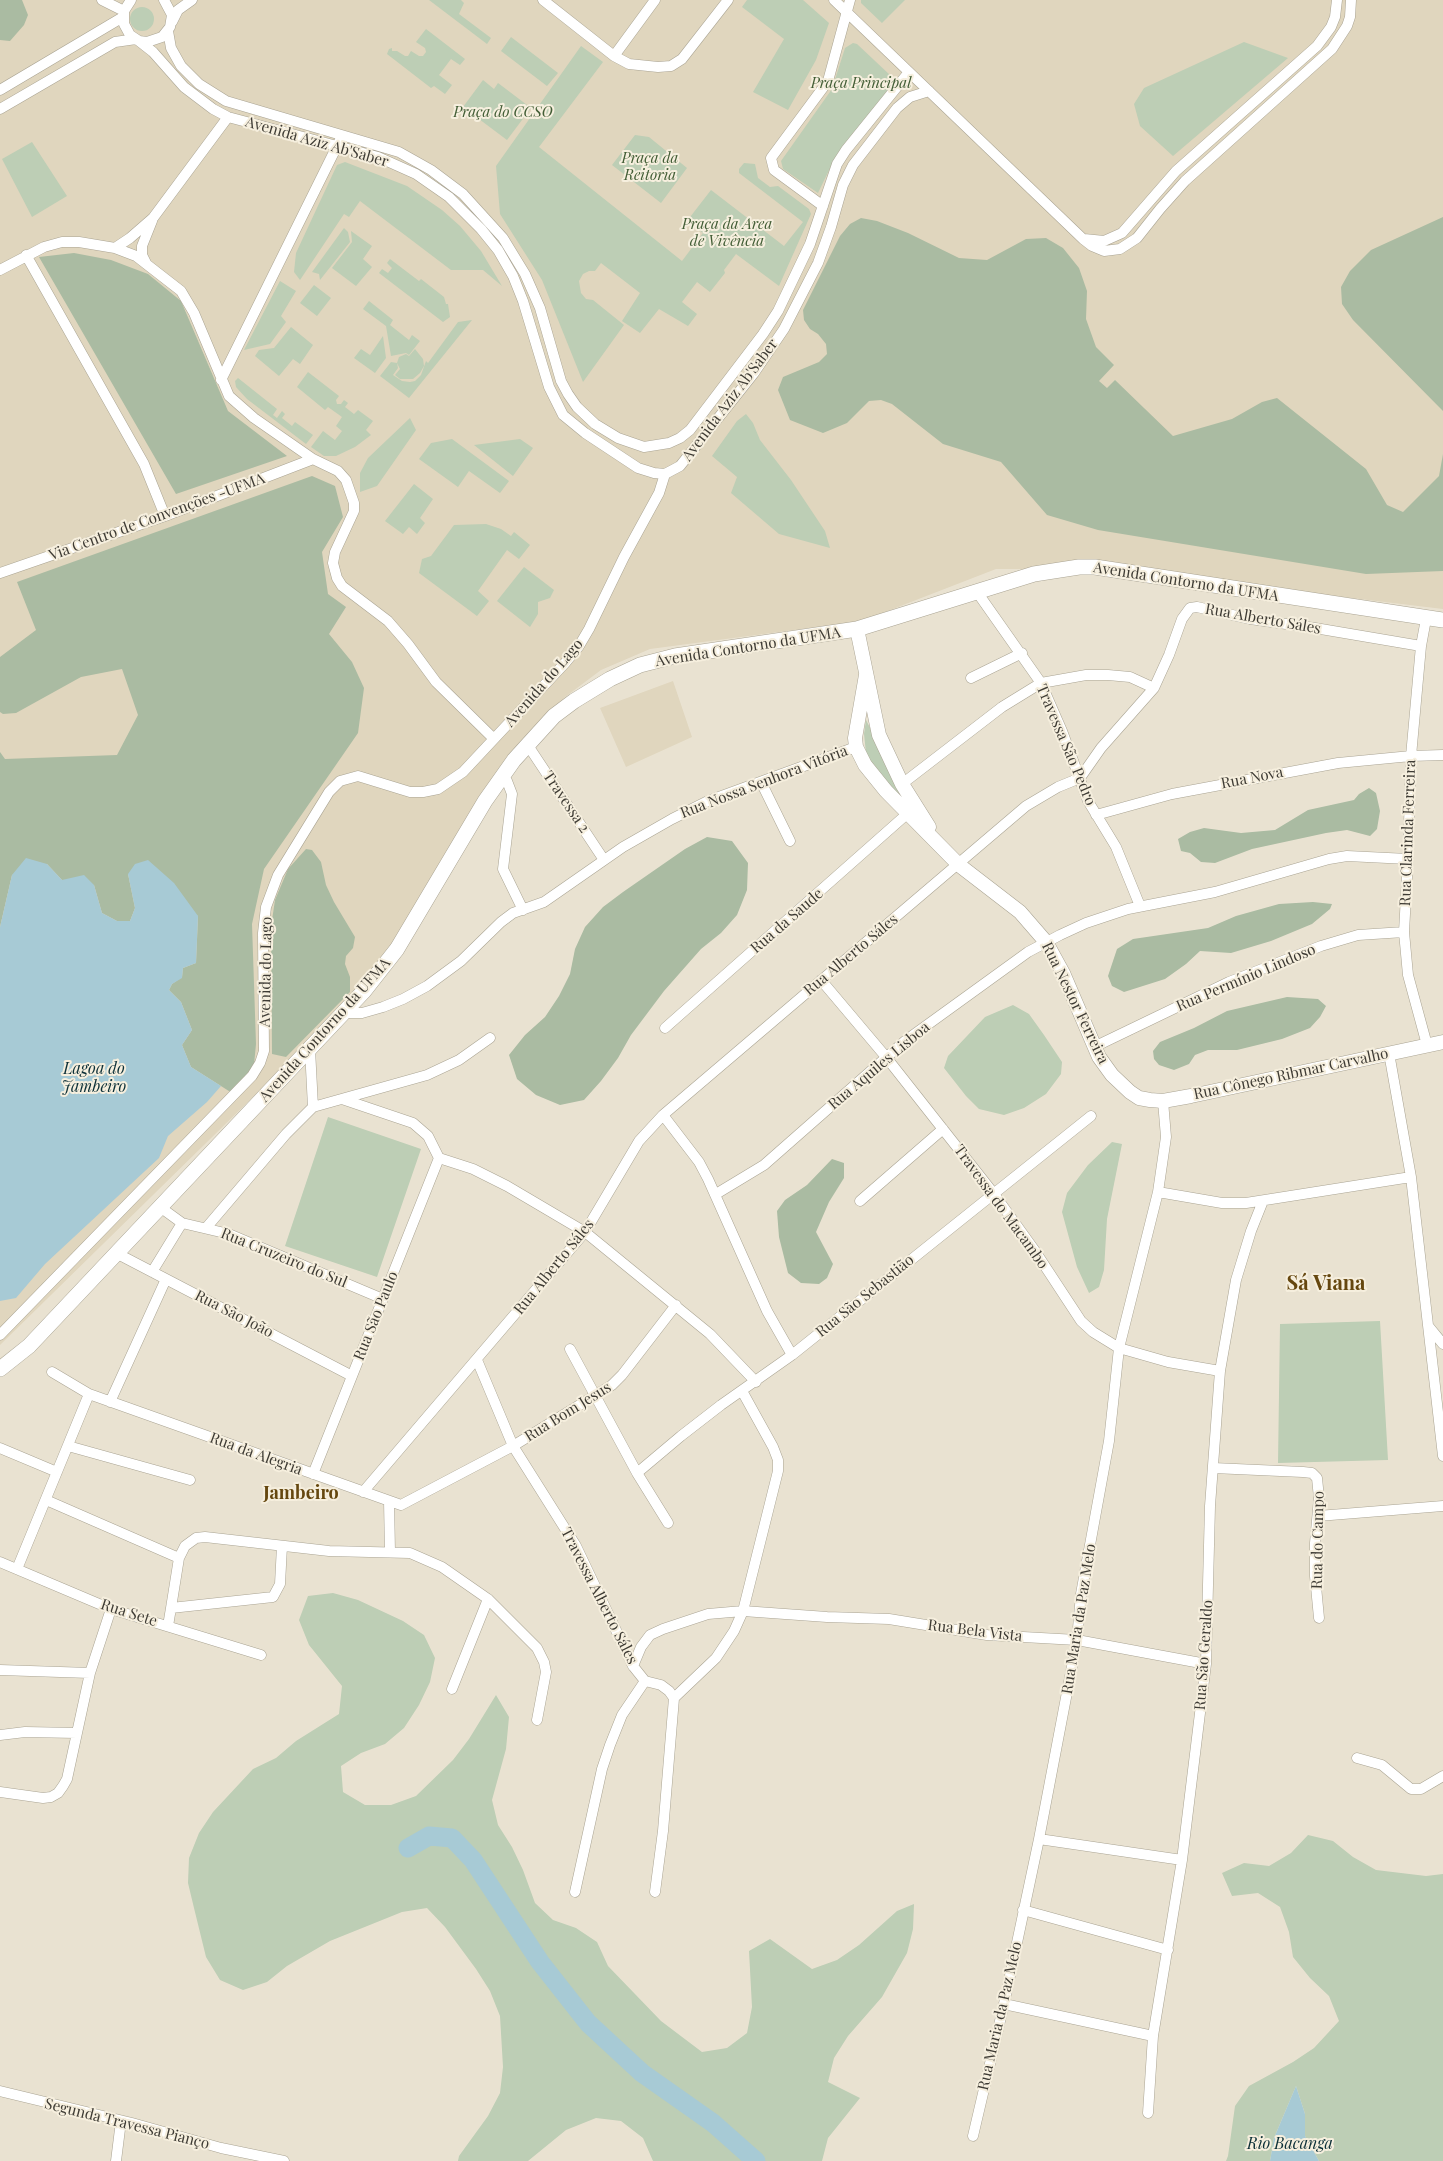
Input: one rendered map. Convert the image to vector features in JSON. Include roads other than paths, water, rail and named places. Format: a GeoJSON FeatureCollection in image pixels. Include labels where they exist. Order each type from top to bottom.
{"type":"FeatureCollection","features":[{"type":"Feature","properties":{"kind":"main road","name":"Avenida Contorno da UFMA"},"geometry":{"type":"LineString","coordinates":[[0,1369],[29,1346],[343,1013],[397,949],[485,801],[527,744],[554,716],[610,679],[640,665],[675,656],[857,629],[1034,574],[1095,566],[1426,619],[1443,620]]}},
{"type":"Feature","properties":{"kind":"street"},"geometry":{"type":"LineString","coordinates":[[102,0],[123,14]]}},
{"type":"Feature","properties":{"kind":"street"},"geometry":{"type":"LineString","coordinates":[[0,90],[123,14],[131,0]]}},
{"type":"Feature","properties":{"kind":"street","name":"Avenida Aziz Ab'Saber"},"geometry":{"type":"LineString","coordinates":[[164,0],[172,14],[170,27],[171,48],[181,66],[199,84],[226,102],[382,146],[416,161],[450,184],[476,207],[503,238],[525,274],[540,308],[561,381],[577,407],[595,424],[618,438],[644,447],[669,443],[680,438],[690,430],[753,349],[778,311],[791,286],[810,244],[831,179],[846,150],[909,72]]}},
{"type":"Feature","properties":{"kind":"street"},"geometry":{"type":"LineString","coordinates":[[0,109],[115,42],[155,41],[170,27],[178,10],[192,0]]}},
{"type":"Feature","properties":{"kind":"street"},"geometry":{"type":"LineString","coordinates":[[543,0],[614,56],[630,64],[658,68],[671,66],[682,60],[728,0]]}},
{"type":"Feature","properties":{"kind":"street"},"geometry":{"type":"LineString","coordinates":[[614,56],[655,0]]}},
{"type":"Feature","properties":{"kind":"street"},"geometry":{"type":"LineString","coordinates":[[834,0],[1083,239],[1092,246],[1104,250],[1120,249],[1133,241],[1185,181],[1332,49],[1350,17],[1351,0]]}},
{"type":"Feature","properties":{"kind":"street"},"geometry":{"type":"LineString","coordinates":[[823,206],[774,170],[771,158],[828,81],[850,0]]}},
{"type":"Feature","properties":{"kind":"street"},"geometry":{"type":"LineString","coordinates":[[1083,239],[1104,242],[1122,233],[1176,171],[1317,46],[1331,27],[1335,17],[1336,0]]}},
{"type":"Feature","properties":{"kind":"street","name":"Avenida Aziz Ab'Saber"},"geometry":{"type":"LineString","coordinates":[[123,14],[126,30],[153,52],[184,87],[228,118],[378,157],[416,174],[448,197],[464,211],[498,250],[513,276],[523,301],[549,387],[563,415],[585,433],[638,468],[664,474],[680,466],[689,456],[754,373],[784,329],[825,245],[843,185],[858,157],[897,108],[910,97],[929,91]]}},
{"type":"Feature","properties":{"kind":"street"},"geometry":{"type":"LineString","coordinates":[[114,248],[130,238],[153,218],[228,118]]}},
{"type":"Feature","properties":{"kind":"street"},"geometry":{"type":"LineString","coordinates":[[221,380],[343,134]]}},
{"type":"Feature","properties":{"kind":"street"},"geometry":{"type":"LineString","coordinates":[[831,179],[843,185]]}},
{"type":"Feature","properties":{"kind":"street"},"geometry":{"type":"LineString","coordinates":[[146,263],[142,255],[142,246],[153,218]]}},
{"type":"Feature","properties":{"kind":"street"},"geometry":{"type":"LineString","coordinates":[[0,270],[26,254],[44,247],[62,242],[79,242],[114,248],[136,256],[172,283],[186,298],[194,313],[229,396],[240,407],[313,459],[338,471],[346,480],[354,502],[352,518],[333,558],[337,578],[351,594],[388,621],[436,682],[494,739]]}},
{"type":"Feature","properties":{"kind":"street"},"geometry":{"type":"LineString","coordinates":[[26,254],[144,464],[165,516]]}},
{"type":"Feature","properties":{"kind":"street","name":"Via Centro de Convenções -UFMA"},"geometry":{"type":"LineString","coordinates":[[0,573],[165,516],[313,459]]}},
{"type":"Feature","properties":{"kind":"street","name":"Avenida do Lago"},"geometry":{"type":"LineString","coordinates":[[0,1334],[252,1076],[260,1063],[264,1051],[263,933],[266,907],[278,875],[307,826],[335,785],[346,778],[358,776],[410,792],[424,792],[438,789],[463,772],[579,646],[624,557],[660,493],[664,474]]}},
{"type":"Feature","properties":{"kind":"street","name":"Travessa São Pedro"},"geometry":{"type":"LineString","coordinates":[[977,592],[1022,653],[1041,683],[1096,815],[1116,847],[1140,906]]}},
{"type":"Feature","properties":{"kind":"street","name":"Rua Alberto Sáles"},"geometry":{"type":"LineString","coordinates":[[363,1492],[585,1232],[639,1141],[663,1115],[1026,806],[1058,787],[1080,778],[1101,748],[1154,688],[1186,612],[1193,607],[1250,619],[1421,646]]}},
{"type":"Feature","properties":{"kind":"street","name":"Rua Clarinda Ferreira"},"geometry":{"type":"LineString","coordinates":[[1426,619],[1421,646],[1411,756],[1404,932],[1408,975],[1427,1045]]}},
{"type":"Feature","properties":{"kind":"street","name":"Rua Nestor Ferreira"},"geometry":{"type":"LineString","coordinates":[[857,629],[879,735],[902,784],[943,849]]}},
{"type":"Feature","properties":{"kind":"street"},"geometry":{"type":"LineString","coordinates":[[971,678],[1022,653]]}},
{"type":"Feature","properties":{"kind":"street","name":"Rua Nestor Ferreira"},"geometry":{"type":"LineString","coordinates":[[866,675],[856,746],[864,765],[907,814],[959,865],[1020,912],[1046,942],[1063,973],[1099,1057],[1121,1085],[1139,1098]]}},
{"type":"Feature","properties":{"kind":"street"},"geometry":{"type":"LineString","coordinates":[[902,784],[1002,707],[1041,683],[1086,675],[1108,675],[1130,677],[1154,688]]}},
{"type":"Feature","properties":{"kind":"street","name":"Travessa 2"},"geometry":{"type":"LineString","coordinates":[[527,744],[604,860]]}},
{"type":"Feature","properties":{"kind":"street","name":"Rua Nossa Senhora Vitória"},"geometry":{"type":"LineString","coordinates":[[343,1013],[362,1013],[383,1007],[426,986],[461,962],[500,922],[544,902],[604,860],[672,819],[708,801],[856,746]]}},
{"type":"Feature","properties":{"kind":"street","name":"Rua Nova"},"geometry":{"type":"LineString","coordinates":[[1096,815],[1172,794],[1262,776],[1338,763],[1443,755]]}},
{"type":"Feature","properties":{"kind":"street"},"geometry":{"type":"LineString","coordinates":[[502,776],[507,781],[512,794],[503,869],[523,910]]}},
{"type":"Feature","properties":{"kind":"street"},"geometry":{"type":"LineString","coordinates":[[761,782],[790,841]]}},
{"type":"Feature","properties":{"kind":"street","name":"Rua da Saude"},"geometry":{"type":"LineString","coordinates":[[665,1028],[907,814]]}},
{"type":"Feature","properties":{"kind":"street","name":"Rua Aquiles Lisboa"},"geometry":{"type":"LineString","coordinates":[[716,1194],[764,1165],[886,1057],[950,1008],[1028,952],[1046,942],[1086,923],[1140,906],[1216,892],[1339,857],[1408,859]]}},
{"type":"Feature","properties":{"kind":"street","name":"Rua Permínio Lindoso"},"geometry":{"type":"LineString","coordinates":[[1094,1047],[1229,982],[1321,946],[1358,934],[1404,932]]}},
{"type":"Feature","properties":{"kind":"street","name":"Travessa do Macambo"},"geometry":{"type":"LineString","coordinates":[[821,980],[886,1057],[994,1194],[1035,1251],[1081,1321],[1093,1332],[1119,1348],[1168,1362],[1220,1371]]}},
{"type":"Feature","properties":{"kind":"street"},"geometry":{"type":"LineString","coordinates":[[206,1228],[286,1134],[313,1107],[427,1076],[442,1069],[490,1038]]}},
{"type":"Feature","properties":{"kind":"street","name":"Rua Cônego Ribmar Carvalho"},"geometry":{"type":"LineString","coordinates":[[1139,1098],[1163,1101],[1270,1080],[1443,1042]]}},
{"type":"Feature","properties":{"kind":"street"},"geometry":{"type":"LineString","coordinates":[[310,1049],[313,1107]]}},
{"type":"Feature","properties":{"kind":"street"},"geometry":{"type":"LineString","coordinates":[[1389,1053],[1411,1177],[1443,1456]]}},
{"type":"Feature","properties":{"kind":"street"},"geometry":{"type":"LineString","coordinates":[[342,1099],[413,1123],[428,1136],[439,1158],[473,1169],[507,1186],[585,1232],[710,1334],[756,1382]]}},
{"type":"Feature","properties":{"kind":"street","name":"Rua Maria da Paz Melo"},"geometry":{"type":"LineString","coordinates":[[973,2136],[1004,2004],[1039,1839],[1077,1640],[1081,1594],[1110,1441],[1119,1348],[1158,1192],[1166,1137],[1163,1101]]}},
{"type":"Feature","properties":{"kind":"street"},"geometry":{"type":"LineString","coordinates":[[663,1115],[699,1162],[716,1194],[767,1311],[792,1355]]}},
{"type":"Feature","properties":{"kind":"street","name":"Rua São Sebastião"},"geometry":{"type":"LineString","coordinates":[[637,1473],[680,1436],[792,1355],[1091,1116]]}},
{"type":"Feature","properties":{"kind":"street"},"geometry":{"type":"LineString","coordinates":[[860,1201],[943,1130]]}},
{"type":"Feature","properties":{"kind":"street","name":"Rua São Paulo"},"geometry":{"type":"LineString","coordinates":[[313,1474],[439,1158]]}},
{"type":"Feature","properties":{"kind":"street"},"geometry":{"type":"LineString","coordinates":[[1158,1192],[1222,1203],[1262,1201],[1411,1177]]}},
{"type":"Feature","properties":{"kind":"street","name":"Rua São Geraldo"},"geometry":{"type":"LineString","coordinates":[[1148,2113],[1153,2036],[1182,1860],[1206,1664],[1213,1468],[1220,1371],[1236,1280],[1250,1230],[1262,1201]]}},
{"type":"Feature","properties":{"kind":"street","name":"Rua Cruzeiro do Sul"},"geometry":{"type":"LineString","coordinates":[[160,1207],[182,1223],[229,1234],[383,1299]]}},
{"type":"Feature","properties":{"kind":"street"},"geometry":{"type":"LineString","coordinates":[[152,1272],[182,1223]]}},
{"type":"Feature","properties":{"kind":"street","name":"Rua São João"},"geometry":{"type":"LineString","coordinates":[[116,1253],[352,1376]]}},
{"type":"Feature","properties":{"kind":"street"},"geometry":{"type":"LineString","coordinates":[[110,1402],[166,1279]]}},
{"type":"Feature","properties":{"kind":"street","name":"Rua Bom Jesus"},"geometry":{"type":"LineString","coordinates":[[513,1446],[612,1385],[622,1375],[676,1305]]}},
{"type":"Feature","properties":{"kind":"street"},"geometry":{"type":"LineString","coordinates":[[1428,1327],[1443,1344]]}},
{"type":"Feature","properties":{"kind":"street"},"geometry":{"type":"LineString","coordinates":[[570,1349],[637,1473],[668,1523]]}},
{"type":"Feature","properties":{"kind":"street","name":"Travessa Alberto Sáles"},"geometry":{"type":"LineString","coordinates":[[477,1360],[513,1446],[576,1546],[633,1666],[645,1681],[660,1685],[669,1691],[674,1698]]}},
{"type":"Feature","properties":{"kind":"street","name":"Rua da Alegria"},"geometry":{"type":"LineString","coordinates":[[52,1372],[89,1394],[401,1505],[513,1446]]}},
{"type":"Feature","properties":{"kind":"street"},"geometry":{"type":"LineString","coordinates":[[655,1892],[663,1830],[674,1698],[716,1658],[734,1630],[743,1611],[778,1471],[778,1460],[742,1391]]}},
{"type":"Feature","properties":{"kind":"street"},"geometry":{"type":"LineString","coordinates":[[16,1569],[89,1394]]}},
{"type":"Feature","properties":{"kind":"street"},"geometry":{"type":"LineString","coordinates":[[68,1446],[190,1480]]}},
{"type":"Feature","properties":{"kind":"street"},"geometry":{"type":"LineString","coordinates":[[0,1448],[57,1472]]}},
{"type":"Feature","properties":{"kind":"street","name":"Rua do Campo"},"geometry":{"type":"LineString","coordinates":[[1213,1468],[1312,1473],[1317,1478],[1319,1485],[1315,1576],[1319,1618]]}},
{"type":"Feature","properties":{"kind":"street"},"geometry":{"type":"LineString","coordinates":[[46,1500],[179,1558]]}},
{"type":"Feature","properties":{"kind":"street"},"geometry":{"type":"LineString","coordinates":[[389,1501],[390,1552]]}},
{"type":"Feature","properties":{"kind":"street"},"geometry":{"type":"LineString","coordinates":[[1318,1516],[1443,1506]]}},
{"type":"Feature","properties":{"kind":"street"},"geometry":{"type":"LineString","coordinates":[[168,1626],[179,1558],[185,1546],[196,1538],[205,1537],[330,1551],[410,1553],[442,1567],[488,1599],[537,1648],[544,1662],[546,1672],[537,1720]]}},
{"type":"Feature","properties":{"kind":"street"},"geometry":{"type":"LineString","coordinates":[[171,1608],[273,1597],[280,1584],[282,1546]]}},
{"type":"Feature","properties":{"kind":"street","name":"Rua Sete"},"geometry":{"type":"LineString","coordinates":[[0,1562],[111,1609],[261,1655]]}},
{"type":"Feature","properties":{"kind":"street"},"geometry":{"type":"LineString","coordinates":[[452,1689],[488,1599]]}},
{"type":"Feature","properties":{"kind":"street"},"geometry":{"type":"LineString","coordinates":[[0,1792],[43,1798],[51,1797],[58,1793],[67,1779],[90,1674],[111,1609]]}},
{"type":"Feature","properties":{"kind":"street","name":"Rua Bela Vista"},"geometry":{"type":"LineString","coordinates":[[633,1666],[641,1647],[650,1636],[663,1629],[708,1614],[743,1611],[889,1619],[988,1635],[1077,1640],[1206,1664]]}},
{"type":"Feature","properties":{"kind":"street"},"geometry":{"type":"LineString","coordinates":[[0,1670],[90,1674]]}},
{"type":"Feature","properties":{"kind":"street"},"geometry":{"type":"LineString","coordinates":[[575,1892],[607,1753],[622,1715],[645,1681]]}},
{"type":"Feature","properties":{"kind":"street"},"geometry":{"type":"LineString","coordinates":[[0,1734],[25,1732],[77,1733]]}},
{"type":"Feature","properties":{"kind":"street"},"geometry":{"type":"LineString","coordinates":[[1357,1758],[1382,1765],[1412,1789],[1422,1789],[1443,1776]]}},
{"type":"Feature","properties":{"kind":"street"},"geometry":{"type":"LineString","coordinates":[[1039,1839],[1182,1860]]}},
{"type":"Feature","properties":{"kind":"street"},"geometry":{"type":"LineString","coordinates":[[1023,1910],[1168,1950]]}},
{"type":"Feature","properties":{"kind":"street"},"geometry":{"type":"LineString","coordinates":[[1004,2004],[1153,2036]]}},
{"type":"Feature","properties":{"kind":"street","name":"Segunda Travessa Pianço"},"geometry":{"type":"LineString","coordinates":[[0,2091],[221,2148],[284,2161]]}},
{"type":"Feature","properties":{"kind":"street"},"geometry":{"type":"LineString","coordinates":[[116,2161],[121,2121]]}},
{"type":"Feature","properties":{"kind":"water","name":"Lagoa do Jambeiro"},"geometry":{"type":"Polygon","coordinates":[[[26,858],[47,864],[62,880],[84,875],[94,885],[102,913],[117,921],[130,921],[135,908],[128,874],[135,864],[148,860],[174,883],[198,916],[196,963],[183,968],[182,978],[172,984],[169,990],[181,1002],[192,1030],[182,1045],[191,1067],[221,1086],[207,1102],[168,1136],[159,1158],[45,1264],[16,1298],[0,1301],[0,927],[12,875],[26,858]]]}},
{"type":"Feature","properties":{"kind":"water","name":"Rio Bacanga"},"geometry":{"type":"Polygon","coordinates":[[[1296,2086],[1305,2114],[1305,2136],[1319,2161],[1270,2161],[1274,2138],[1296,2086]]]}},
{"type":"Feature","properties":{"kind":"waterway"},"geometry":{"type":"LineString","coordinates":[[408,1848],[429,1836],[452,1838],[473,1860],[540,1962],[588,2023],[642,2073],[713,2123],[756,2161]]}},
{"type":"Feature","properties":{"kind":"district","name":"Sá Viana"},"geometry":{"type":"Point","coordinates":[1326,1284]}},
{"type":"Feature","properties":{"kind":"district","name":"Jambeiro"},"geometry":{"type":"Point","coordinates":[301,1493]}},
{"type":"Feature","properties":{"kind":"park label","name":"Praça Principal"},"geometry":{"type":"Point","coordinates":[861,83]}},
{"type":"Feature","properties":{"kind":"park label","name":"Praça do CCSO"},"geometry":{"type":"Point","coordinates":[503,112]}},
{"type":"Feature","properties":{"kind":"park label","name":"Praça da Reitoria"},"geometry":{"type":"Point","coordinates":[650,166]}},
{"type":"Feature","properties":{"kind":"park label","name":"Praça da Area de Vivência"},"geometry":{"type":"Point","coordinates":[727,232]}}]}
